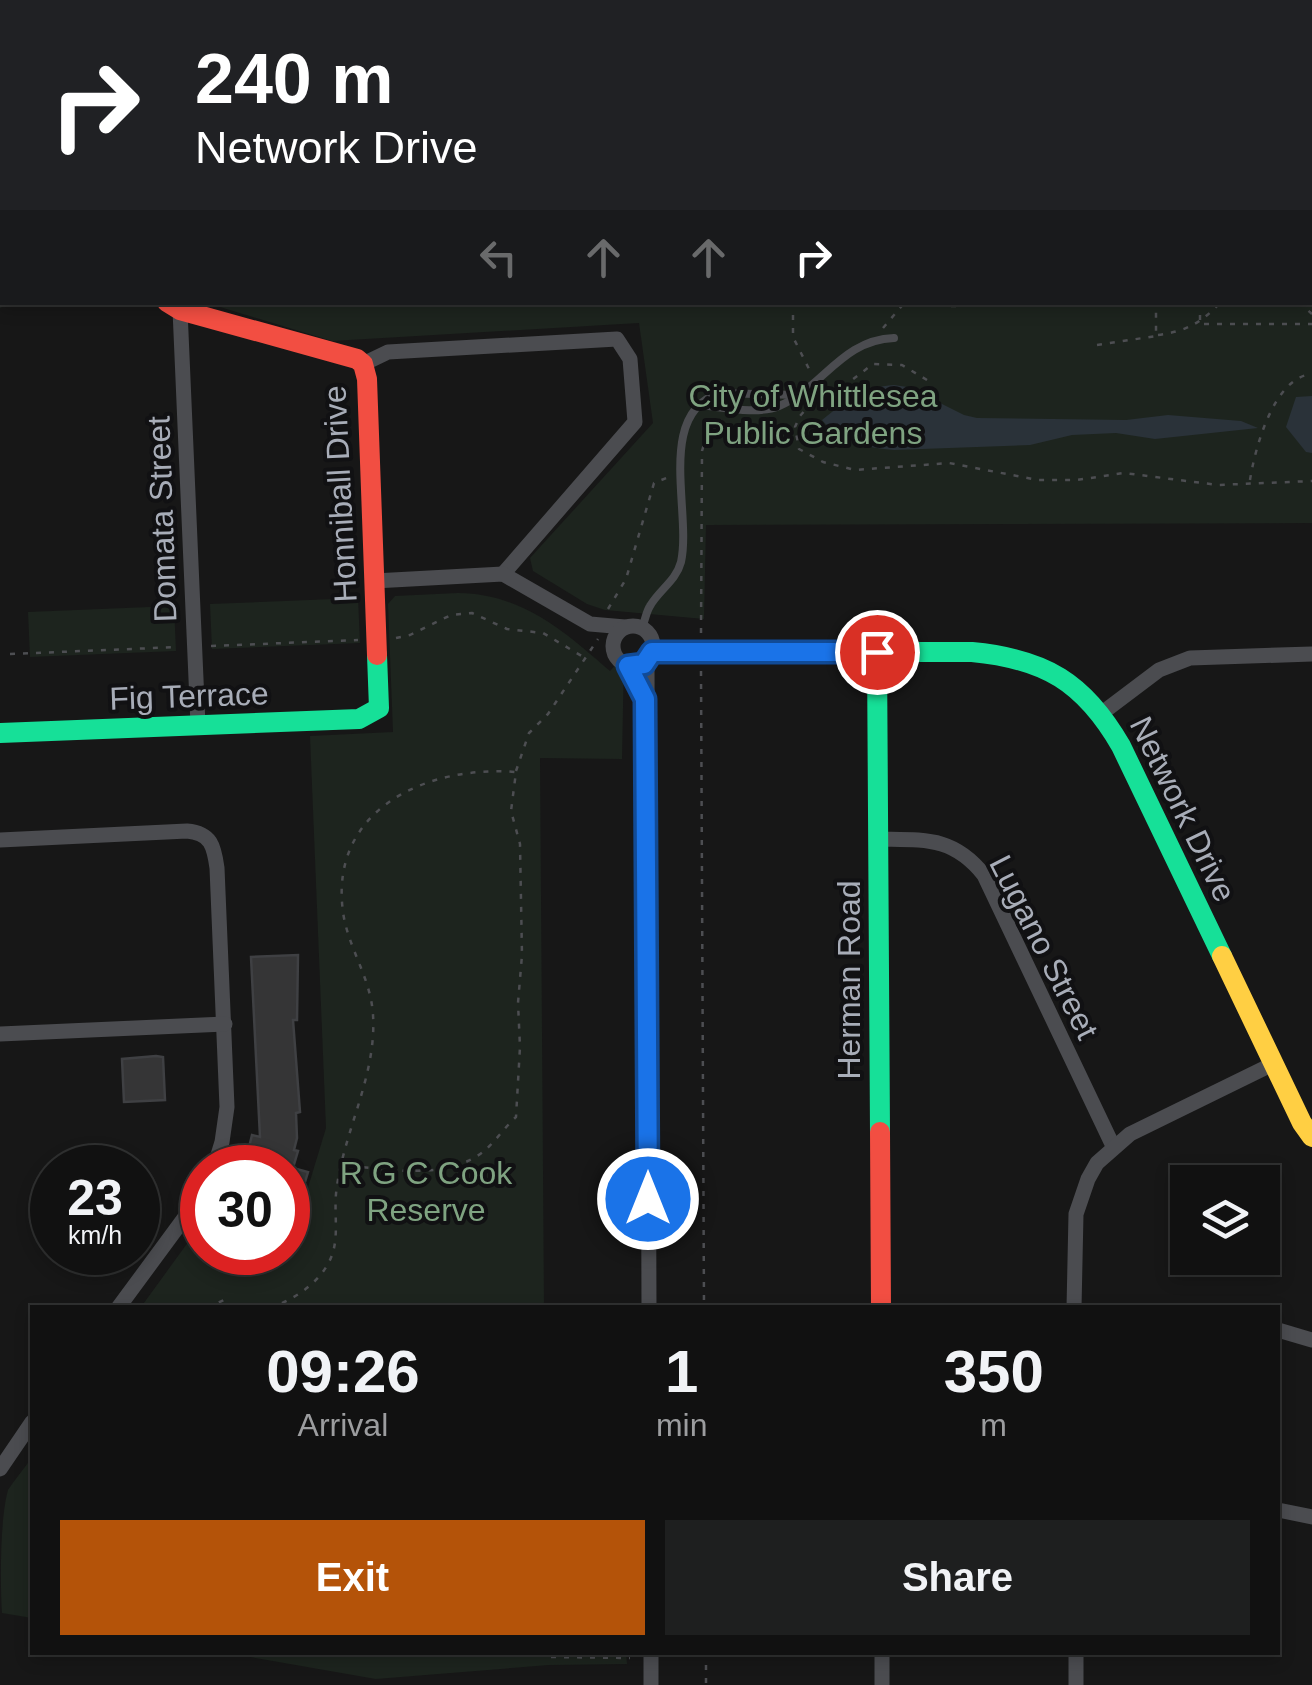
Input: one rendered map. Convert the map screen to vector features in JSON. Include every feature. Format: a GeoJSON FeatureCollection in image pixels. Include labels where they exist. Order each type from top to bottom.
{"type":"FeatureCollection","features":[{"type":"Feature","properties":{"kind":"street","name":"Honniball Drive"},"geometry":{"type":"LineString","coordinates":[[174,306],[357,359],[363,364],[367,379],[378,708]]}},
{"type":"Feature","properties":{"kind":"street","name":"Domata Street"},"geometry":{"type":"LineString","coordinates":[[174,306],[198,726]]}},
{"type":"Feature","properties":{"kind":"street"},"geometry":{"type":"LineString","coordinates":[[363,364],[388,352],[617,339],[630,360],[635,422],[504,574]]}},
{"type":"Feature","properties":{"kind":"street"},"geometry":{"type":"LineString","coordinates":[[374,580],[504,574],[599,629],[645,699]]}},
{"type":"Feature","properties":{"kind":"street"},"geometry":{"type":"LineString","coordinates":[[599,629],[634,628],[652,641],[645,699],[649,1305]]}},
{"type":"Feature","properties":{"kind":"street"},"geometry":{"type":"LineString","coordinates":[[621,661],[614,639],[634,628]]}},
{"type":"Feature","properties":{"kind":"street","name":"Network Drive"},"geometry":{"type":"LineString","coordinates":[[649,656],[701,652],[972,652],[1026,660],[1074,686],[1102,713],[1121,746],[1273,1064],[1312,1136]]}},
{"type":"Feature","properties":{"kind":"street","name":"Herman Road"},"geometry":{"type":"LineString","coordinates":[[877,652],[880,1305]]}},
{"type":"Feature","properties":{"kind":"street"},"geometry":{"type":"LineString","coordinates":[[1102,713],[1159,670],[1190,658],[1312,654]]}},
{"type":"Feature","properties":{"kind":"street"},"geometry":{"type":"LineString","coordinates":[[621,661],[636,666],[649,656]]}},
{"type":"Feature","properties":{"kind":"street","name":"Fig Terrace"},"geometry":{"type":"LineString","coordinates":[[0,733],[359,719],[378,708]]}},
{"type":"Feature","properties":{"kind":"street"},"geometry":{"type":"LineString","coordinates":[[0,840],[187,831],[202,832],[211,840],[217,868],[225,1024],[227,1107],[221,1145]]}},
{"type":"Feature","properties":{"kind":"street","name":"Lugano Street"},"geometry":{"type":"LineString","coordinates":[[878,839],[947,844],[984,875],[1113,1146]]}},
{"type":"Feature","properties":{"kind":"street"},"geometry":{"type":"LineString","coordinates":[[0,1034],[225,1024]]}},
{"type":"Feature","properties":{"kind":"street"},"geometry":{"type":"LineString","coordinates":[[1074,1305],[1076,1214],[1088,1179],[1113,1146],[1145,1126],[1273,1064]]}},
{"type":"Feature","properties":{"kind":"street"},"geometry":{"type":"LineString","coordinates":[[120,1305],[180,1224]]}},
{"type":"Feature","properties":{"kind":"street"},"geometry":{"type":"LineString","coordinates":[[1280,1331],[1312,1340]]}},
{"type":"Feature","properties":{"kind":"street"},"geometry":{"type":"LineString","coordinates":[[0,1469],[5,1448],[30,1424]]}},
{"type":"Feature","properties":{"kind":"street"},"geometry":{"type":"LineString","coordinates":[[1280,1510],[1312,1517]]}},
{"type":"Feature","properties":{"kind":"street"},"geometry":{"type":"LineString","coordinates":[[651,1655],[651,1685]]}},
{"type":"Feature","properties":{"kind":"street"},"geometry":{"type":"LineString","coordinates":[[882,1655],[882,1685]]}},
{"type":"Feature","properties":{"kind":"street"},"geometry":{"type":"LineString","coordinates":[[1076,1655],[1076,1685]]}},
{"type":"Feature","properties":{"kind":"lane"},"geometry":{"type":"LineString","coordinates":[[700,404],[770,409],[814,382],[847,352],[870,340],[894,338]]}},
{"type":"Feature","properties":{"kind":"lane"},"geometry":{"type":"LineString","coordinates":[[634,628],[680,566],[685,424],[690,412],[720,394],[796,395]]}},
{"type":"Feature","properties":{"kind":"path"},"geometry":{"type":"LineString","coordinates":[[793,305],[793,337],[814,382]]}},
{"type":"Feature","properties":{"kind":"path"},"geometry":{"type":"LineString","coordinates":[[882,338],[883,328],[902,305]]}},
{"type":"Feature","properties":{"kind":"path"},"geometry":{"type":"LineString","coordinates":[[951,306],[978,305]]}},
{"type":"Feature","properties":{"kind":"path"},"geometry":{"type":"LineString","coordinates":[[1156,305],[1156,336]]}},
{"type":"Feature","properties":{"kind":"path"},"geometry":{"type":"LineString","coordinates":[[1200,305],[1200,324]]}},
{"type":"Feature","properties":{"kind":"path"},"geometry":{"type":"LineString","coordinates":[[1097,344],[1182,332],[1200,324],[1218,305]]}},
{"type":"Feature","properties":{"kind":"path"},"geometry":{"type":"LineString","coordinates":[[1200,324],[1312,324]]}},
{"type":"Feature","properties":{"kind":"path"},"geometry":{"type":"LineString","coordinates":[[927,380],[891,362],[864,368],[806,409],[795,427],[796,443],[806,454],[823,462],[855,470],[949,463],[1038,480],[1078,480],[1124,473],[1218,485],[1312,481]]}},
{"type":"Feature","properties":{"kind":"path"},"geometry":{"type":"LineString","coordinates":[[1250,482],[1257,450],[1284,388],[1301,374],[1312,374]]}},
{"type":"Feature","properties":{"kind":"path"},"geometry":{"type":"LineString","coordinates":[[704,1305],[702,451],[709,428],[728,418]]}},
{"type":"Feature","properties":{"kind":"path"},"geometry":{"type":"LineString","coordinates":[[342,1165],[417,1170],[462,1165],[486,1150],[516,1117],[522,937],[520,844],[512,811],[516,772],[530,734],[585,658],[608,605],[626,579],[654,484],[668,476],[682,476]]}},
{"type":"Feature","properties":{"kind":"path"},"geometry":{"type":"LineString","coordinates":[[10,654],[376,639],[410,635],[438,620],[472,613],[508,629],[542,633],[585,658]]}},
{"type":"Feature","properties":{"kind":"path"},"geometry":{"type":"LineString","coordinates":[[275,1305],[311,1284],[329,1264],[334,1251],[336,1194],[369,1058],[373,1015],[365,973],[343,910],[342,877],[348,848],[390,800],[414,787],[462,773],[516,772]]}},
{"type":"Feature","properties":{"kind":"path"},"geometry":{"type":"LineString","coordinates":[[706,1655],[706,1685]]}},
{"type":"Feature","properties":{"kind":"path"},"geometry":{"type":"LineString","coordinates":[[551,1657],[630,1658]]}},
{"type":"Feature","properties":{"kind":"green space","name":"City of Whittlesea Public Gardens"},"geometry":{"type":"Polygon","coordinates":[[[214,305],[1312,305],[1312,523],[706,525],[704,619],[605,610],[587,604],[533,571],[530,558],[653,423],[639,323],[332,341],[214,305]]]}},
{"type":"Feature","properties":{"kind":"green space","name":"R G C Cook Reserve"},"geometry":{"type":"Polygon","coordinates":[[[481,595],[541,617],[610,671],[624,656],[622,759],[540,758],[544,1305],[142,1305],[180,1253],[180,1275],[310,1275],[310,1181],[326,1128],[310,736],[393,732],[388,604],[395,596],[481,595]]]}},
{"type":"Feature","properties":{"kind":"green space"},"geometry":{"type":"Polygon","coordinates":[[[358,598],[360,643],[212,649],[210,604],[358,598]]]}},
{"type":"Feature","properties":{"kind":"green space"},"geometry":{"type":"Polygon","coordinates":[[[174,606],[176,651],[30,657],[28,612],[174,606]]]}},
{"type":"Feature","properties":{"kind":"green space"},"geometry":{"type":"Polygon","coordinates":[[[30,1460],[30,1618],[2,1613],[3,1517],[8,1490],[30,1460]]]}},
{"type":"Feature","properties":{"kind":"green space"},"geometry":{"type":"Polygon","coordinates":[[[238,1655],[626,1655],[627,1664],[549,1665],[376,1679],[238,1655]]]}},
{"type":"Feature","properties":{"kind":"shaded area"},"geometry":{"type":"Polygon","coordinates":[[[894,385],[914,388],[912,395],[922,400],[926,396],[977,418],[1126,420],[1168,415],[1241,421],[1258,428],[1155,439],[1116,433],[1072,435],[1030,445],[894,450],[855,442],[837,434],[822,420],[855,397],[894,385]]]}},
{"type":"Feature","properties":{"kind":"shaded area"},"geometry":{"type":"Polygon","coordinates":[[[1312,396],[1312,453],[1306,452],[1286,427],[1296,397],[1312,396]]]}},
{"type":"Feature","properties":{"kind":"building"},"geometry":{"type":"Polygon","coordinates":[[[298,955],[297,1020],[293,1020],[300,1112],[296,1113],[295,1145],[250,1145],[252,1135],[260,1137],[251,957],[298,955]]]}},
{"type":"Feature","properties":{"kind":"building"},"geometry":{"type":"Polygon","coordinates":[[[163,1057],[165,1100],[124,1102],[122,1059],[163,1057]]]}},
{"type":"Feature","properties":{"kind":"traffic: fast"},"geometry":{"type":"LineString","coordinates":[[652,652],[972,652],[1021,661],[1060,678],[1092,705],[1121,746],[1222,956]]}},
{"type":"Feature","properties":{"kind":"traffic: fast"},"geometry":{"type":"LineString","coordinates":[[877,652],[880,1132]]}},
{"type":"Feature","properties":{"kind":"traffic: fast"},"geometry":{"type":"LineString","coordinates":[[0,733],[359,719],[379,708],[377,655]]}},
{"type":"Feature","properties":{"kind":"traffic: slow"},"geometry":{"type":"LineString","coordinates":[[1222,956],[1312,1137]]}},
{"type":"Feature","properties":{"kind":"traffic: jam"},"geometry":{"type":"LineString","coordinates":[[172,305],[357,359],[363,364],[367,379],[377,655]]}},
{"type":"Feature","properties":{"kind":"traffic: jam"},"geometry":{"type":"LineString","coordinates":[[880,1132],[881,1305]]}},
{"type":"Feature","properties":{"kind":"route"},"geometry":{"type":"LineString","coordinates":[[648,1199],[645,699],[628,666],[644,664],[652,652],[877,652]]}}]}
